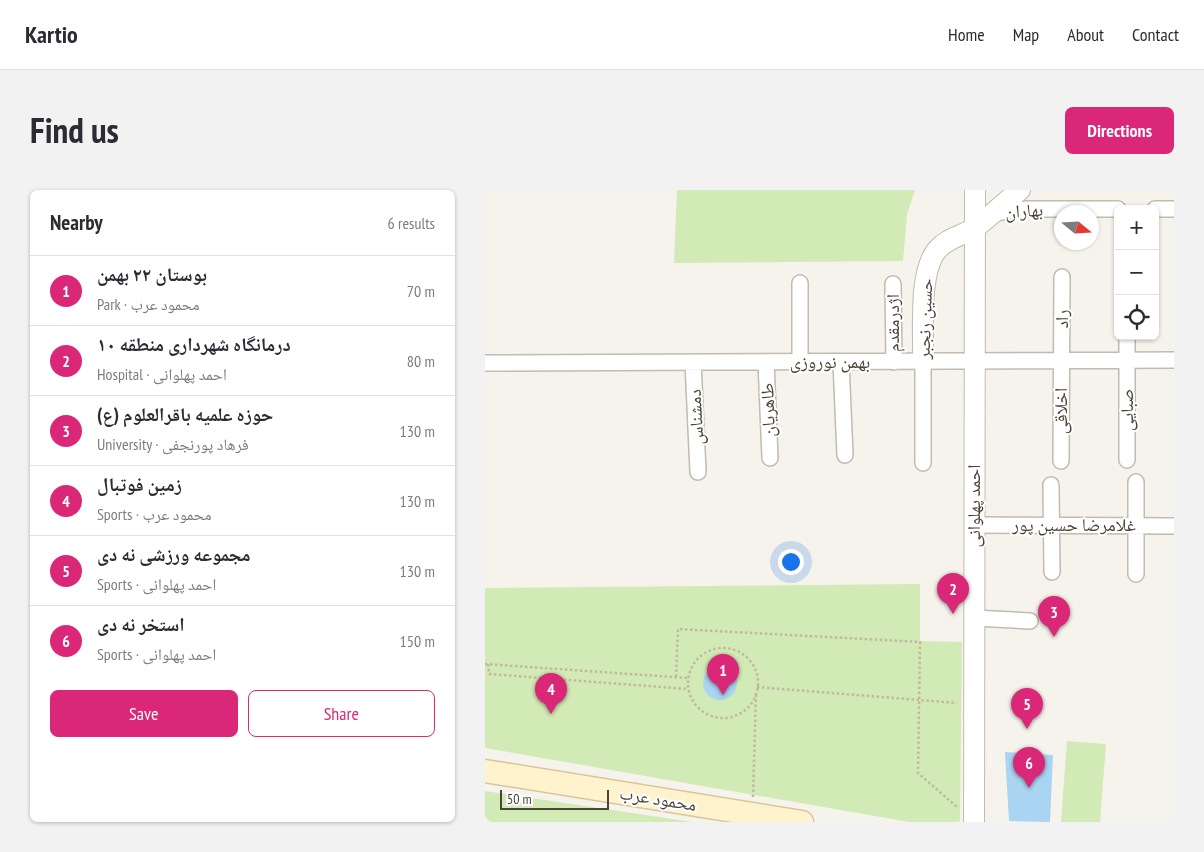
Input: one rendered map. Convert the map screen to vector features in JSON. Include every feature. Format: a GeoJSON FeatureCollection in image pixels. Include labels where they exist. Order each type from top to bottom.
{"type":"FeatureCollection","features":[{"type":"Feature","properties":{"kind":"main road","name":"محمود عرب"},"geometry":{"type":"LineString","coordinates":[[485,771],[802,822]]}},
{"type":"Feature","properties":{"kind":"street","name":"احمد پهلوانی"},"geometry":{"type":"LineString","coordinates":[[974,821],[975,190]]}},
{"type":"Feature","properties":{"kind":"street","name":"حسین رنجبر"},"geometry":{"type":"LineString","coordinates":[[923,463],[925,281],[929,264],[937,250],[949,239],[975,228],[1020,190]]}},
{"type":"Feature","properties":{"kind":"street","name":"بهاران"},"geometry":{"type":"LineString","coordinates":[[991,214],[1027,209],[1114,209]]}},
{"type":"Feature","properties":{"kind":"street"},"geometry":{"type":"LineString","coordinates":[[1159,209],[1174,209]]}},
{"type":"Feature","properties":{"kind":"street","name":"راد"},"geometry":{"type":"LineString","coordinates":[[1061,361],[1062,277]]}},
{"type":"Feature","properties":{"kind":"street"},"geometry":{"type":"LineString","coordinates":[[800,283],[800,362]]}},
{"type":"Feature","properties":{"kind":"street","name":"اژدرمقدم"},"geometry":{"type":"LineString","coordinates":[[893,284],[894,362]]}},
{"type":"Feature","properties":{"kind":"street","name":"صبایی"},"geometry":{"type":"LineString","coordinates":[[1127,340],[1127,460]]}},
{"type":"Feature","properties":{"kind":"street","name":"بهمن نوروزی"},"geometry":{"type":"LineString","coordinates":[[485,363],[1174,360]]}},
{"type":"Feature","properties":{"kind":"street","name":"اخلاقی"},"geometry":{"type":"LineString","coordinates":[[1061,361],[1061,462]]}},
{"type":"Feature","properties":{"kind":"street","name":"دمشناس"},"geometry":{"type":"LineString","coordinates":[[693,362],[699,472]]}},
{"type":"Feature","properties":{"kind":"street","name":"طاهریان"},"geometry":{"type":"LineString","coordinates":[[766,362],[770,458]]}},
{"type":"Feature","properties":{"kind":"street"},"geometry":{"type":"LineString","coordinates":[[841,362],[845,455]]}},
{"type":"Feature","properties":{"kind":"street"},"geometry":{"type":"LineString","coordinates":[[1136,482],[1136,574]]}},
{"type":"Feature","properties":{"kind":"street"},"geometry":{"type":"LineString","coordinates":[[1051,485],[1052,572]]}},
{"type":"Feature","properties":{"kind":"street","name":"غلامرضا حسین پور"},"geometry":{"type":"LineString","coordinates":[[974,525],[1174,526]]}},
{"type":"Feature","properties":{"kind":"street"},"geometry":{"type":"LineString","coordinates":[[974,618],[1030,621]]}},
{"type":"Feature","properties":{"kind":"path"},"geometry":{"type":"LineString","coordinates":[[677,677],[678,629],[919,642],[918,773],[974,821]]}},
{"type":"Feature","properties":{"kind":"path"},"geometry":{"type":"LineString","coordinates":[[753,814],[757,693],[756,671],[742,654],[721,648],[710,651],[700,657],[692,666],[688,678],[688,689],[692,701],[700,710],[710,716],[722,719],[744,712],[752,703],[757,693]]}},
{"type":"Feature","properties":{"kind":"path"},"geometry":{"type":"LineString","coordinates":[[688,678],[487,664],[489,674],[688,689]]}},
{"type":"Feature","properties":{"kind":"path"},"geometry":{"type":"LineString","coordinates":[[757,687],[974,704]]}},
{"type":"Feature","properties":{"kind":"green space"},"geometry":{"type":"Polygon","coordinates":[[[677,190],[915,190],[907,214],[903,261],[674,263],[677,190]]]}},
{"type":"Feature","properties":{"kind":"green space"},"geometry":{"type":"Polygon","coordinates":[[[920,584],[920,641],[962,642],[960,821],[958,822],[909,822],[485,748],[485,588],[920,584]]]}},
{"type":"Feature","properties":{"kind":"green space"},"geometry":{"type":"Polygon","coordinates":[[[1067,741],[1106,744],[1100,822],[1061,822],[1067,741]]]}},
{"type":"Feature","properties":{"kind":"green space"},"geometry":{"type":"Polygon","coordinates":[[[485,791],[692,822],[485,822],[485,791]]]}},
{"type":"Feature","properties":{"kind":"water"},"geometry":{"type":"Polygon","coordinates":[[[720,666],[732,671],[737,683],[732,695],[720,700],[708,695],[703,683],[708,671],[720,666]]]}},
{"type":"Feature","properties":{"kind":"water"},"geometry":{"type":"Polygon","coordinates":[[[1005,752],[1053,755],[1050,822],[1009,821],[1005,752]]]}},
{"type":"Feature","properties":{"kind":"place","name":"درمانگاه شهرداری منطقه ۱۰"},"geometry":{"type":"Point","coordinates":[953,614]}},
{"type":"Feature","properties":{"kind":"place","name":"حوزه علمیه باقرالعلوم (ع)"},"geometry":{"type":"Point","coordinates":[1054,637]}},
{"type":"Feature","properties":{"kind":"place","name":"بوستان ۲۲ بهمن"},"geometry":{"type":"Point","coordinates":[723,695]}},
{"type":"Feature","properties":{"kind":"place","name":"زمین فوتبال"},"geometry":{"type":"Point","coordinates":[551,714]}},
{"type":"Feature","properties":{"kind":"place","name":"مجموعه ورزشی نه دی"},"geometry":{"type":"Point","coordinates":[1027,729]}},
{"type":"Feature","properties":{"kind":"place","name":"استخر نه دی"},"geometry":{"type":"Point","coordinates":[1029,788]}}]}
